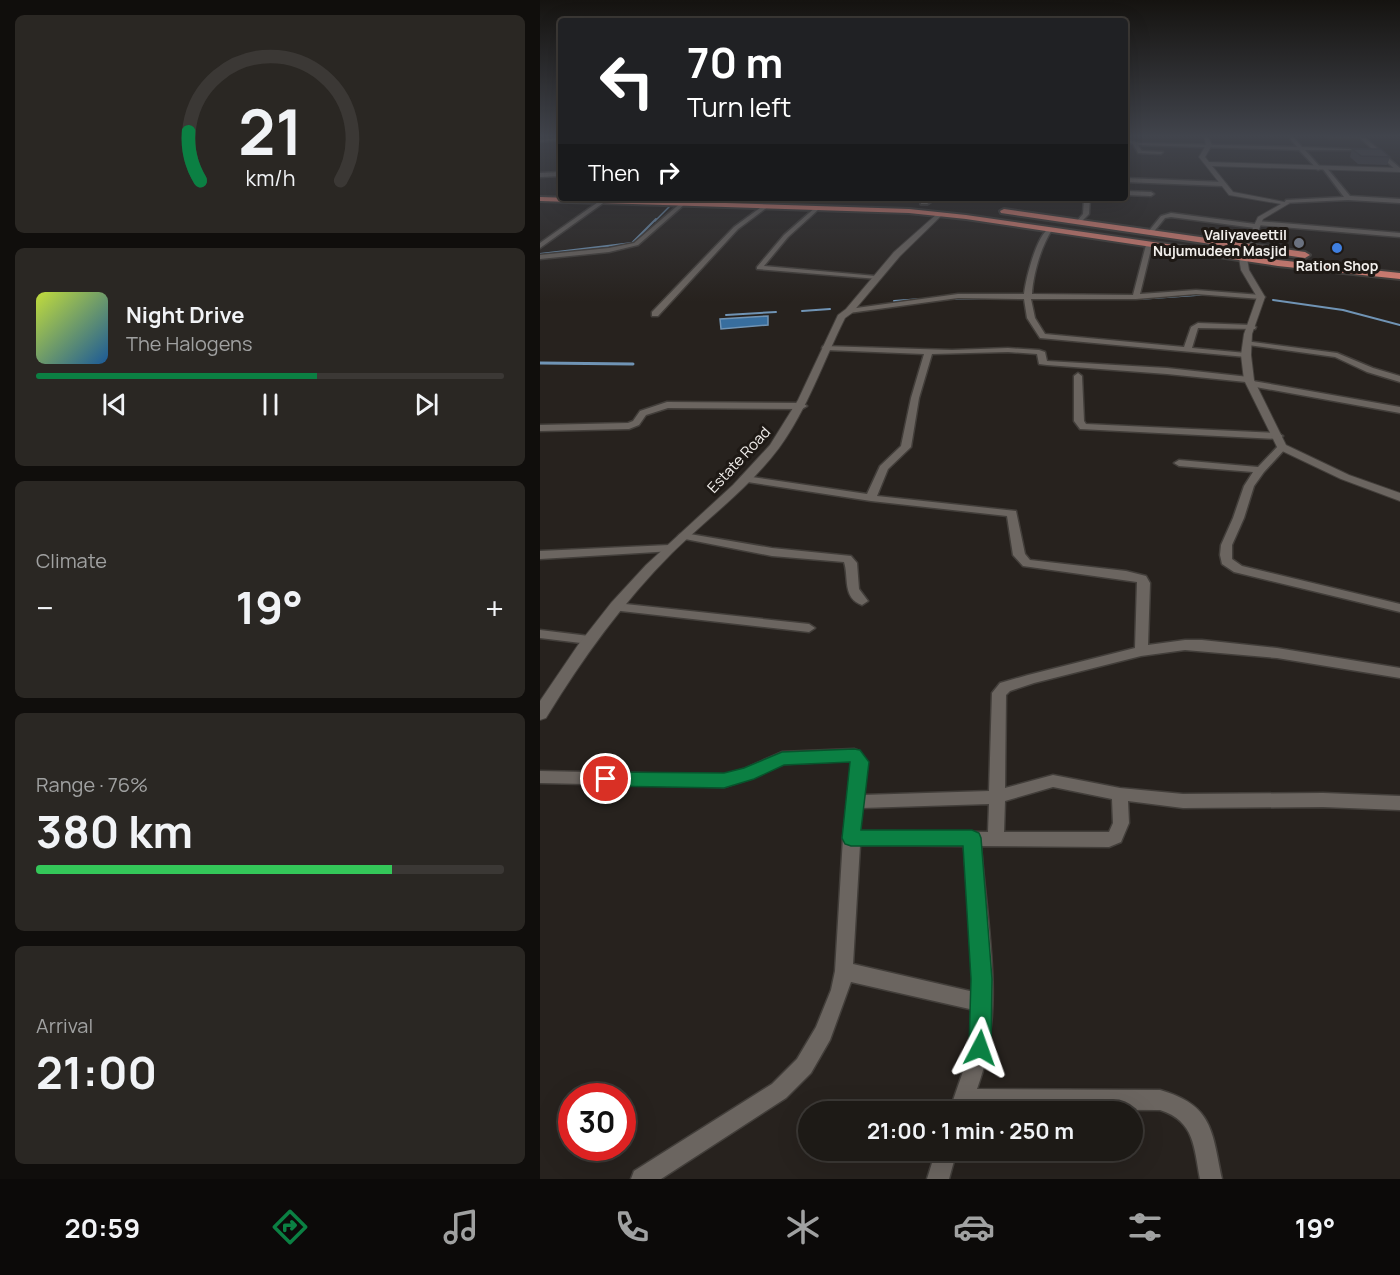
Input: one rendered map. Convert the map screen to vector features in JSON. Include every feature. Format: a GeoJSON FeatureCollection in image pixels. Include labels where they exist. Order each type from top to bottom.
{"type":"FeatureCollection","features":[{"type":"Feature","properties":{"kind":"highway"},"geometry":{"type":"LineString","coordinates":[[540,196],[558,195]]}},
{"type":"Feature","properties":{"kind":"highway"},"geometry":{"type":"LineString","coordinates":[[540,196],[558,197]]}},
{"type":"Feature","properties":{"kind":"highway"},"geometry":{"type":"LineString","coordinates":[[644,201],[817,208],[941,209],[1049,230],[1149,245],[1243,258],[1400,274]]}},
{"type":"Feature","properties":{"kind":"highway"},"geometry":{"type":"LineString","coordinates":[[679,201],[898,207],[954,212],[1305,263],[1400,274]]}},
{"type":"Feature","properties":{"kind":"highway"},"geometry":{"type":"LineString","coordinates":[[818,201],[957,208],[1316,260],[1400,267]]}},
{"type":"Feature","properties":{"kind":"highway"},"geometry":{"type":"LineString","coordinates":[[929,201],[941,209]]}},
{"type":"Feature","properties":{"kind":"highway"},"geometry":{"type":"LineString","coordinates":[[993,210],[1319,256]]}},
{"type":"Feature","properties":{"kind":"street"},"geometry":{"type":"LineString","coordinates":[[1229,192],[1286,202],[1348,198],[1400,201]]}},
{"type":"Feature","properties":{"kind":"street"},"geometry":{"type":"LineString","coordinates":[[1343,192],[1348,198]]}},
{"type":"Feature","properties":{"kind":"street"},"geometry":{"type":"LineString","coordinates":[[1128,193],[1151,194]]}},
{"type":"Feature","properties":{"kind":"street"},"geometry":{"type":"LineString","coordinates":[[540,246],[603,201]]}},
{"type":"Feature","properties":{"kind":"street"},"geometry":{"type":"LineString","coordinates":[[1079,222],[1086,214],[1087,201]]}},
{"type":"Feature","properties":{"kind":"street"},"geometry":{"type":"LineString","coordinates":[[1248,247],[1256,225],[1268,212],[1286,202]]}},
{"type":"Feature","properties":{"kind":"street"},"geometry":{"type":"LineString","coordinates":[[540,257],[609,250],[636,244],[683,203]]}},
{"type":"Feature","properties":{"kind":"street"},"geometry":{"type":"LineString","coordinates":[[655,314],[736,228],[766,206]]}},
{"type":"Feature","properties":{"kind":"street"},"geometry":{"type":"LineString","coordinates":[[817,208],[786,236],[759,268],[876,278]]}},
{"type":"Feature","properties":{"kind":"street","name":"Estate Road"},"geometry":{"type":"LineString","coordinates":[[540,714],[589,640],[616,607],[669,549],[745,479],[774,448],[802,406],[841,317],[941,209]]}},
{"type":"Feature","properties":{"kind":"street"},"geometry":{"type":"LineString","coordinates":[[1150,233],[1163,217],[1171,215],[1256,225],[1400,235]]}},
{"type":"Feature","properties":{"kind":"street"},"geometry":{"type":"LineString","coordinates":[[1049,230],[1032,272],[1027,297],[1032,321],[1043,336],[1246,355]]}},
{"type":"Feature","properties":{"kind":"street"},"geometry":{"type":"LineString","coordinates":[[1136,297],[1149,245]]}},
{"type":"Feature","properties":{"kind":"street"},"geometry":{"type":"LineString","coordinates":[[1243,258],[1245,270],[1261,297],[1248,334],[1246,355],[1250,381],[1280,442]]}},
{"type":"Feature","properties":{"kind":"street"},"geometry":{"type":"LineString","coordinates":[[849,311],[958,296],[1136,297],[1196,292],[1261,297]]}},
{"type":"Feature","properties":{"kind":"street"},"geometry":{"type":"LineString","coordinates":[[1187,350],[1195,327],[1201,325],[1252,327]]}},
{"type":"Feature","properties":{"kind":"street"},"geometry":{"type":"LineString","coordinates":[[1248,343],[1337,355],[1370,370],[1400,379]]}},
{"type":"Feature","properties":{"kind":"street"},"geometry":{"type":"LineString","coordinates":[[826,348],[1034,352],[1042,354],[1042,362],[1047,363],[1167,371],[1250,381],[1400,410]]}},
{"type":"Feature","properties":{"kind":"street"},"geometry":{"type":"LineString","coordinates":[[871,498],[884,468],[906,447],[915,398],[929,351]]}},
{"type":"Feature","properties":{"kind":"street"},"geometry":{"type":"LineString","coordinates":[[1078,376],[1079,421],[1083,426],[1280,442],[1345,477],[1400,497]]}},
{"type":"Feature","properties":{"kind":"street"},"geometry":{"type":"LineString","coordinates":[[540,428],[629,426],[636,423],[643,413],[667,405],[802,406]]}},
{"type":"Feature","properties":{"kind":"street"},"geometry":{"type":"LineString","coordinates":[[1280,442],[1249,486],[1237,523],[1224,551],[1226,561],[1238,569],[1400,608]]}},
{"type":"Feature","properties":{"kind":"street"},"geometry":{"type":"LineString","coordinates":[[1179,463],[1261,470]]}},
{"type":"Feature","properties":{"kind":"street"},"geometry":{"type":"LineString","coordinates":[[745,479],[871,498],[1006,511],[1014,516],[1019,555],[1027,563],[1142,579],[1144,583],[1141,651]]}},
{"type":"Feature","properties":{"kind":"street"},"geometry":{"type":"LineString","coordinates":[[684,536],[772,552],[847,559],[851,563],[851,585],[854,595],[862,601]]}},
{"type":"Feature","properties":{"kind":"street"},"geometry":{"type":"LineString","coordinates":[[540,555],[669,549]]}},
{"type":"Feature","properties":{"kind":"street"},"geometry":{"type":"LineString","coordinates":[[616,607],[809,628]]}},
{"type":"Feature","properties":{"kind":"street"},"geometry":{"type":"LineString","coordinates":[[540,634],[589,640]]}},
{"type":"Feature","properties":{"kind":"street"},"geometry":{"type":"LineString","coordinates":[[996,839],[995,797],[999,693],[1005,687],[1141,651],[1202,645],[1277,653],[1400,673]]}},
{"type":"Feature","properties":{"kind":"street"},"geometry":{"type":"LineString","coordinates":[[540,777],[724,781],[748,774],[782,758],[854,755],[860,762],[851,838],[844,971],[840,990],[823,1033],[804,1066],[779,1091],[642,1179]]}},
{"type":"Feature","properties":{"kind":"street"},"geometry":{"type":"LineString","coordinates":[[854,802],[995,797],[1053,781],[1120,794],[1184,801],[1323,800],[1400,803]]}},
{"type":"Feature","properties":{"kind":"street"},"geometry":{"type":"LineString","coordinates":[[851,838],[1109,840],[1115,837],[1121,823],[1120,794]]}},
{"type":"Feature","properties":{"kind":"street"},"geometry":{"type":"LineString","coordinates":[[962,1101],[980,1048],[982,1025],[982,979],[972,838]]}},
{"type":"Feature","properties":{"kind":"street"},"geometry":{"type":"LineString","coordinates":[[844,971],[973,1001]]}},
{"type":"Feature","properties":{"kind":"street"},"geometry":{"type":"LineString","coordinates":[[1120,1101],[1160,1100],[1175,1103],[1190,1112],[1198,1125],[1211,1179]]}},
{"type":"Feature","properties":{"kind":"street"},"geometry":{"type":"LineString","coordinates":[[938,1179],[944,1161]]}},
{"type":"Feature","properties":{"kind":"water"},"geometry":{"type":"Polygon","coordinates":[[[768,316],[768,325],[721,329],[720,319],[768,316]]]}},
{"type":"Feature","properties":{"kind":"waterway"},"geometry":{"type":"LineString","coordinates":[[655,221],[669,207]]}},
{"type":"Feature","properties":{"kind":"waterway"},"geometry":{"type":"LineString","coordinates":[[540,254],[632,243],[656,219]]}},
{"type":"Feature","properties":{"kind":"waterway"},"geometry":{"type":"LineString","coordinates":[[1138,299],[1211,294]]}},
{"type":"Feature","properties":{"kind":"waterway"},"geometry":{"type":"LineString","coordinates":[[947,299],[991,298]]}},
{"type":"Feature","properties":{"kind":"waterway"},"geometry":{"type":"LineString","coordinates":[[894,301],[922,299]]}},
{"type":"Feature","properties":{"kind":"waterway"},"geometry":{"type":"LineString","coordinates":[[1273,300],[1343,310],[1400,325]]}},
{"type":"Feature","properties":{"kind":"waterway"},"geometry":{"type":"LineString","coordinates":[[802,311],[830,309]]}},
{"type":"Feature","properties":{"kind":"waterway"},"geometry":{"type":"LineString","coordinates":[[726,315],[776,312]]}},
{"type":"Feature","properties":{"kind":"waterway"},"geometry":{"type":"LineString","coordinates":[[540,363],[633,364]]}},
{"type":"Feature","properties":{"kind":"place","name":"Valiyaveettil Nujumudeen Masjid"},"geometry":{"type":"Point","coordinates":[1299,243]}},
{"type":"Feature","properties":{"kind":"place","name":"Ration Shop"},"geometry":{"type":"Point","coordinates":[1337,248]}},
{"type":"Feature","properties":{"kind":"route"},"geometry":{"type":"LineString","coordinates":[[606,779],[724,781],[748,774],[782,758],[854,755],[860,762],[851,838],[972,838],[982,979],[980,1048]]}}]}
